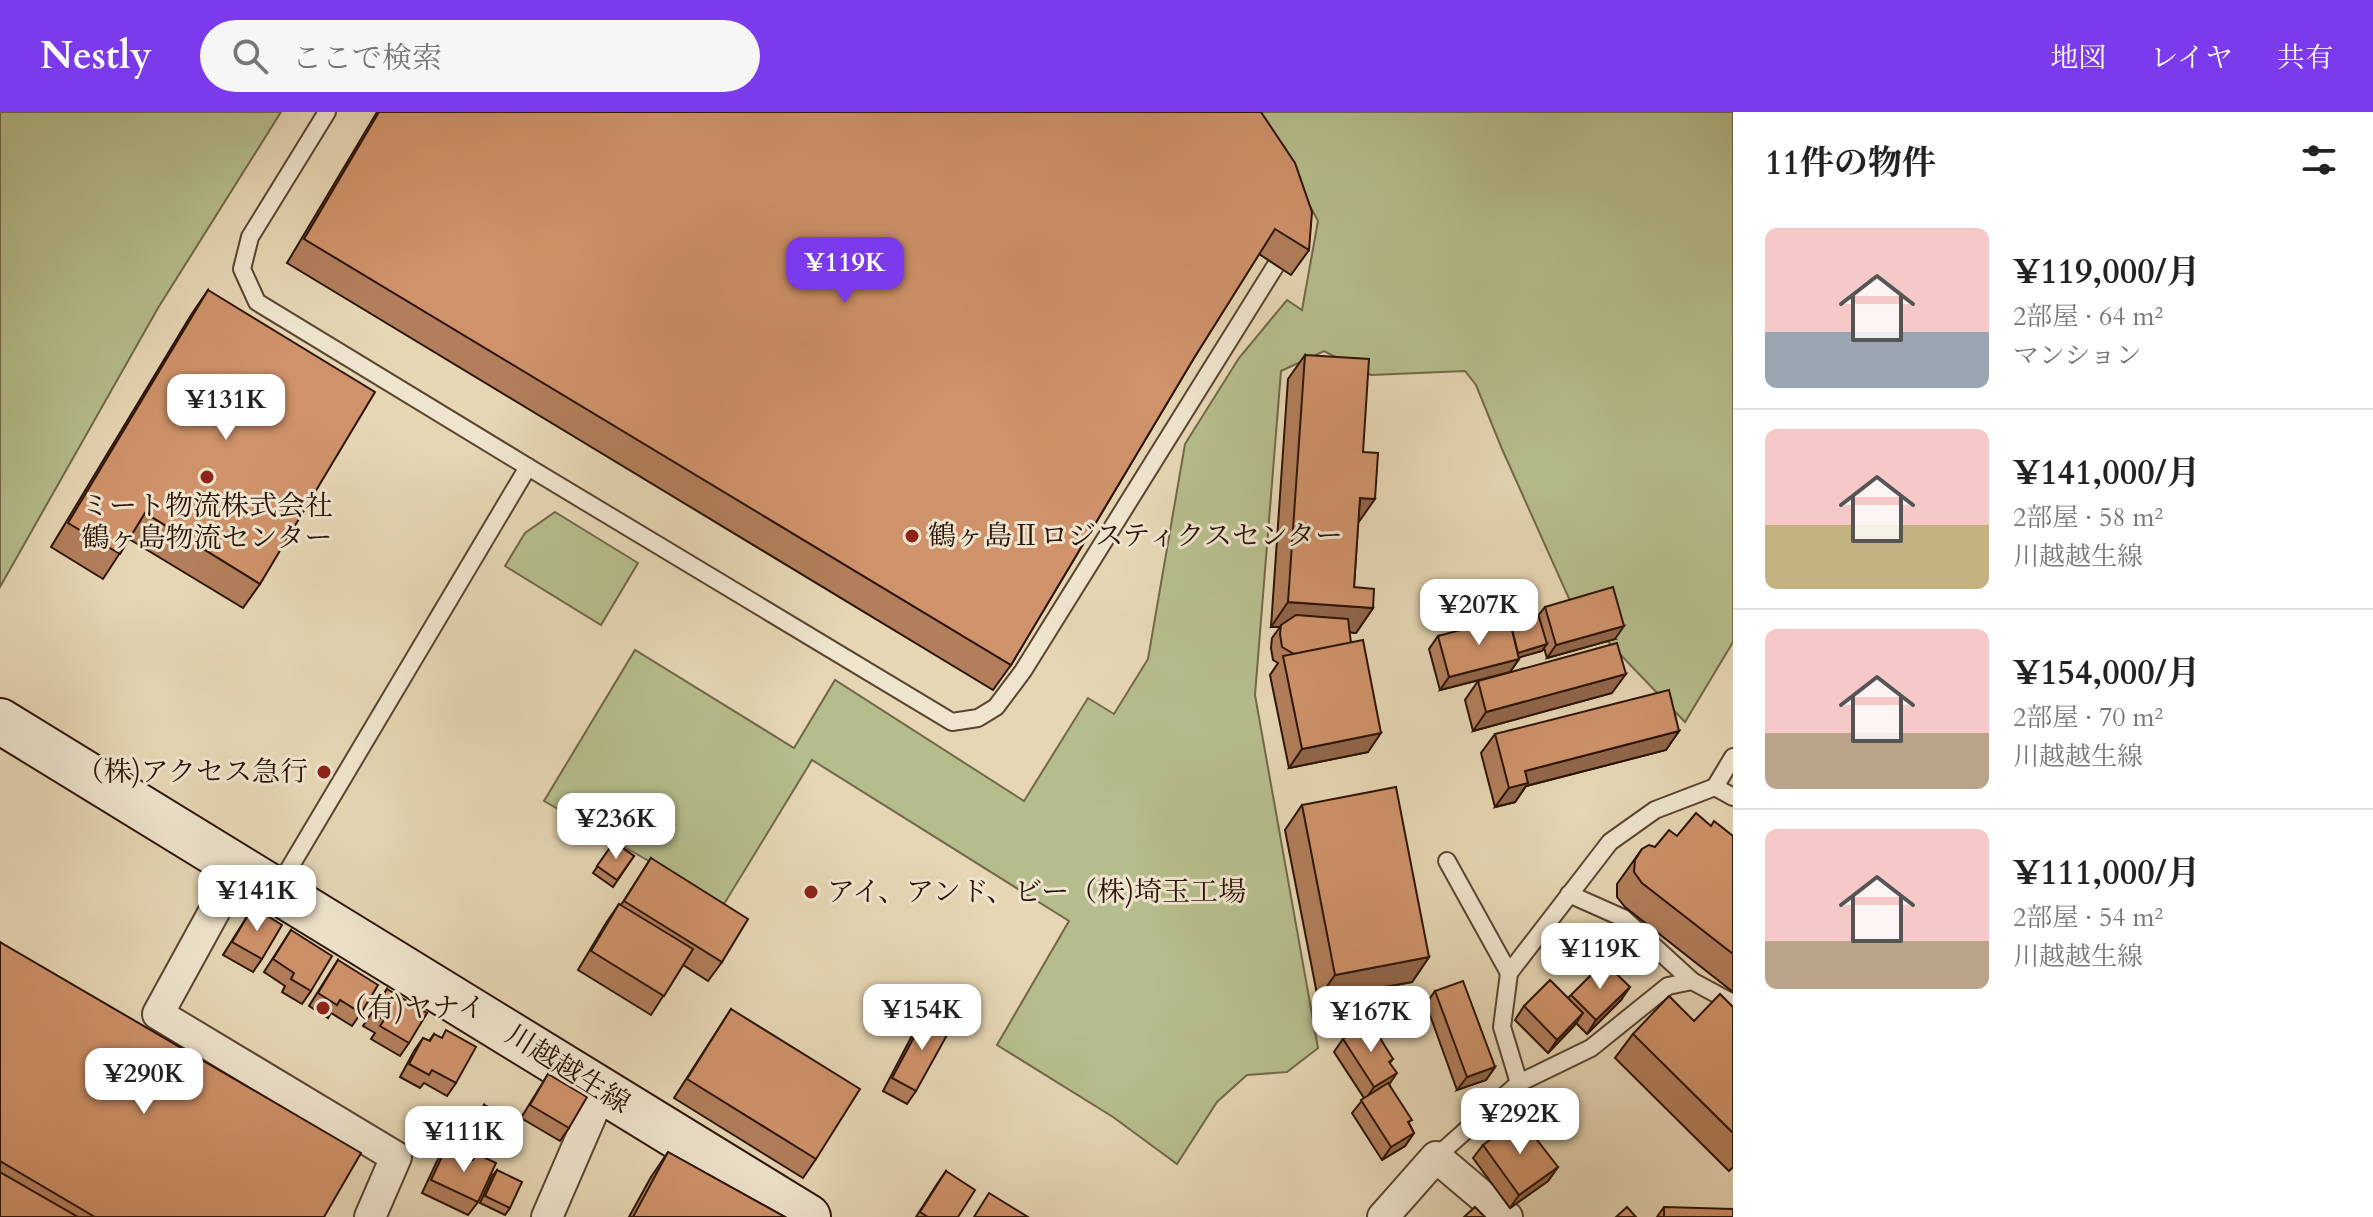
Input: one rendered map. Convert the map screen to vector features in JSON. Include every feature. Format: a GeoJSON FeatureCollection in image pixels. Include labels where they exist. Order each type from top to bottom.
{"type":"FeatureCollection","features":[{"type":"Feature","properties":{"kind":"main road","name":"川越越生線"},"geometry":{"type":"LineString","coordinates":[[2,726],[808,1217]]}},
{"type":"Feature","properties":{"kind":"street"},"geometry":{"type":"LineString","coordinates":[[238,868],[158,1014],[396,1157],[370,1217]]}},
{"type":"Feature","properties":{"kind":"street"},"geometry":{"type":"LineString","coordinates":[[547,1217],[602,1090]]}},
{"type":"Feature","properties":{"kind":"street"},"geometry":{"type":"LineString","coordinates":[[1383,1217],[1436,1157],[1507,1217]]}},
{"type":"Feature","properties":{"kind":"lane"},"geometry":{"type":"LineString","coordinates":[[327,112],[250,237],[242,269],[257,302],[952,722],[978,718],[996,707],[1023,671],[1276,265]]}},
{"type":"Feature","properties":{"kind":"lane"},"geometry":{"type":"LineString","coordinates":[[277,891],[528,467]]}},
{"type":"Feature","properties":{"kind":"lane"},"geometry":{"type":"LineString","coordinates":[[1519,1083],[1502,1027],[1509,973],[1610,842],[1655,810],[1715,787],[1733,757]]}},
{"type":"Feature","properties":{"kind":"lane"},"geometry":{"type":"LineString","coordinates":[[1715,787],[1733,797]]}},
{"type":"Feature","properties":{"kind":"lane"},"geometry":{"type":"LineString","coordinates":[[1447,861],[1509,973]]}},
{"type":"Feature","properties":{"kind":"lane"},"geometry":{"type":"LineString","coordinates":[[1569,894],[1623,918],[1692,981],[1733,1003]]}},
{"type":"Feature","properties":{"kind":"lane"},"geometry":{"type":"LineString","coordinates":[[1436,1157],[1519,1083],[1591,1048],[1668,986],[1692,981]]}},
{"type":"Feature","properties":{"kind":"green space"},"geometry":{"type":"Polygon","coordinates":[[[0,112],[281,112],[158,308],[0,587],[0,112]]]}},
{"type":"Feature","properties":{"kind":"green space"},"geometry":{"type":"Polygon","coordinates":[[[1259,112],[1733,112],[1733,642],[1685,722],[1571,603],[1476,385],[1465,371],[1371,375],[1324,351],[1281,371],[1255,695],[1318,1048],[1287,1072],[1247,1075],[1217,1102],[1177,1164],[1113,1117],[997,1045],[1069,921],[812,760],[724,904],[544,801],[635,650],[794,748],[835,680],[1024,801],[1088,698],[1114,714],[1148,659],[1185,444],[1239,358],[1287,300],[1302,310],[1318,221],[1259,112]]]}},
{"type":"Feature","properties":{"kind":"green space"},"geometry":{"type":"Polygon","coordinates":[[[555,512],[638,563],[601,625],[505,566],[525,533],[555,512]]]}},
{"type":"Feature","properties":{"kind":"building","name":"鶴ヶ島Ⅱロジスティクスセンター"},"geometry":{"type":"Polygon","coordinates":[[[379,112],[1261,112],[1295,163],[1312,212],[1309,250],[1275,229],[1194,358],[1011,665],[304,239],[379,112]]]}},
{"type":"Feature","properties":{"kind":"building","name":"ミート物流株式会社 鶴ヶ島物流センター"},"geometry":{"type":"Polygon","coordinates":[[[208,290],[375,392],[260,584],[145,513],[120,554],[68,523],[208,290]]]}},
{"type":"Feature","properties":{"kind":"building"},"geometry":{"type":"Polygon","coordinates":[[[1305,355],[1369,359],[1363,452],[1378,453],[1375,499],[1360,498],[1354,587],[1374,589],[1373,608],[1288,602],[1305,355]]]}},
{"type":"Feature","properties":{"kind":"building"},"geometry":{"type":"Polygon","coordinates":[[[1613,587],[1624,626],[1556,645],[1545,607],[1613,587]]]}},
{"type":"Feature","properties":{"kind":"building"},"geometry":{"type":"Polygon","coordinates":[[[1296,615],[1348,619],[1351,643],[1294,654],[1282,647],[1280,634],[1281,625],[1296,615]]]}},
{"type":"Feature","properties":{"kind":"building"},"geometry":{"type":"Polygon","coordinates":[[[1509,617],[1519,659],[1449,677],[1438,636],[1509,617]]]}},
{"type":"Feature","properties":{"kind":"building"},"geometry":{"type":"Polygon","coordinates":[[[1539,617],[1547,644],[1518,653],[1511,625],[1539,617]]]}},
{"type":"Feature","properties":{"kind":"building"},"geometry":{"type":"Polygon","coordinates":[[[1363,640],[1381,733],[1302,749],[1283,656],[1363,640]]]}},
{"type":"Feature","properties":{"kind":"building"},"geometry":{"type":"Polygon","coordinates":[[[1617,643],[1626,674],[1486,712],[1478,681],[1617,643]]]}},
{"type":"Feature","properties":{"kind":"building"},"geometry":{"type":"Polygon","coordinates":[[[1669,690],[1679,731],[1525,771],[1528,783],[1509,788],[1495,734],[1669,690]]]}},
{"type":"Feature","properties":{"kind":"building"},"geometry":{"type":"Polygon","coordinates":[[[1396,787],[1429,957],[1335,975],[1302,805],[1396,787]]]}},
{"type":"Feature","properties":{"kind":"building"},"geometry":{"type":"Polygon","coordinates":[[[1696,813],[1711,826],[1714,821],[1733,836],[1733,954],[1642,883],[1634,872],[1635,860],[1642,849],[1649,845],[1655,847],[1669,830],[1677,836],[1696,813]]]}},
{"type":"Feature","properties":{"kind":"building"},"geometry":{"type":"Polygon","coordinates":[[[614,842],[634,856],[617,880],[597,866],[614,842]]]}},
{"type":"Feature","properties":{"kind":"building"},"geometry":{"type":"Polygon","coordinates":[[[651,858],[748,919],[722,962],[624,901],[651,858]]]}},
{"type":"Feature","properties":{"kind":"building"},"geometry":{"type":"Polygon","coordinates":[[[619,904],[693,949],[664,996],[591,951],[619,904]]]}},
{"type":"Feature","properties":{"kind":"building"},"geometry":{"type":"Polygon","coordinates":[[[253,907],[282,925],[262,959],[232,942],[253,907]]]}},
{"type":"Feature","properties":{"kind":"building"},"geometry":{"type":"Polygon","coordinates":[[[291,930],[332,956],[311,991],[291,979],[294,973],[273,959],[291,930]]]}},
{"type":"Feature","properties":{"kind":"building"},"geometry":{"type":"Polygon","coordinates":[[[0,942],[361,1153],[324,1217],[95,1217],[0,1161],[0,942]]]}},
{"type":"Feature","properties":{"kind":"building"},"geometry":{"type":"Polygon","coordinates":[[[338,960],[378,985],[361,1013],[340,1000],[337,1005],[318,993],[338,960]]]}},
{"type":"Feature","properties":{"kind":"building"},"geometry":{"type":"Polygon","coordinates":[[[1604,962],[1630,987],[1596,1020],[1571,995],[1604,962]]]}},
{"type":"Feature","properties":{"kind":"building"},"geometry":{"type":"Polygon","coordinates":[[[1550,980],[1583,1013],[1557,1040],[1524,1006],[1550,980]]]}},
{"type":"Feature","properties":{"kind":"building"},"geometry":{"type":"Polygon","coordinates":[[[1463,981],[1495,1067],[1467,1077],[1435,991],[1463,981]]]}},
{"type":"Feature","properties":{"kind":"building"},"geometry":{"type":"Polygon","coordinates":[[[387,989],[427,1013],[409,1043],[380,1026],[384,1020],[372,1013],[387,989]]]}},
{"type":"Feature","properties":{"kind":"building"},"geometry":{"type":"Polygon","coordinates":[[[1720,994],[1733,1007],[1733,1133],[1633,1034],[1669,996],[1694,1021],[1720,994]]]}},
{"type":"Feature","properties":{"kind":"building"},"geometry":{"type":"Polygon","coordinates":[[[731,1009],[860,1089],[816,1159],[687,1079],[731,1009]]]}},
{"type":"Feature","properties":{"kind":"building"},"geometry":{"type":"Polygon","coordinates":[[[927,1013],[952,1026],[916,1091],[892,1078],[927,1013]]]}},
{"type":"Feature","properties":{"kind":"building"},"geometry":{"type":"Polygon","coordinates":[[[1370,1022],[1393,1059],[1389,1062],[1397,1073],[1374,1087],[1343,1039],[1370,1022]]]}},
{"type":"Feature","properties":{"kind":"building"},"geometry":{"type":"Polygon","coordinates":[[[446,1030],[476,1047],[456,1083],[432,1070],[429,1075],[409,1064],[423,1038],[430,1041],[434,1034],[442,1038],[446,1030]]]}},
{"type":"Feature","properties":{"kind":"building"},"geometry":{"type":"Polygon","coordinates":[[[548,1074],[587,1097],[569,1128],[530,1105],[548,1074]]]}},
{"type":"Feature","properties":{"kind":"building"},"geometry":{"type":"Polygon","coordinates":[[[1388,1083],[1412,1120],[1408,1122],[1414,1133],[1391,1147],[1361,1100],[1388,1083]]]}},
{"type":"Feature","properties":{"kind":"building"},"geometry":{"type":"Polygon","coordinates":[[[484,1105],[504,1114],[492,1137],[473,1127],[484,1105]]]}},
{"type":"Feature","properties":{"kind":"building"},"geometry":{"type":"Polygon","coordinates":[[[1520,1118],[1558,1167],[1519,1195],[1483,1145],[1520,1118]]]}},
{"type":"Feature","properties":{"kind":"building"},"geometry":{"type":"Polygon","coordinates":[[[461,1129],[491,1144],[486,1156],[456,1141],[461,1129]]]}},
{"type":"Feature","properties":{"kind":"building"},"geometry":{"type":"Polygon","coordinates":[[[446,1148],[473,1160],[475,1153],[496,1163],[478,1202],[431,1180],[446,1148]]]}},
{"type":"Feature","properties":{"kind":"building"},"geometry":{"type":"Polygon","coordinates":[[[668,1152],[785,1217],[633,1217],[668,1152]]]}},
{"type":"Feature","properties":{"kind":"building"},"geometry":{"type":"Polygon","coordinates":[[[497,1170],[522,1182],[510,1208],[485,1196],[497,1170]]]}},
{"type":"Feature","properties":{"kind":"building"},"geometry":{"type":"Polygon","coordinates":[[[946,1171],[975,1190],[958,1217],[928,1217],[920,1212],[946,1171]]]}},
{"type":"Feature","properties":{"kind":"building"},"geometry":{"type":"Polygon","coordinates":[[[0,1172],[78,1217],[0,1217],[0,1172]]]}},
{"type":"Feature","properties":{"kind":"building"},"geometry":{"type":"Polygon","coordinates":[[[989,1193],[1028,1217],[974,1217],[989,1193]]]}},
{"type":"Feature","properties":{"kind":"building"},"geometry":{"type":"Polygon","coordinates":[[[1475,1207],[1485,1217],[1464,1217],[1475,1207]]]}},
{"type":"Feature","properties":{"kind":"building"},"geometry":{"type":"Polygon","coordinates":[[[1627,1207],[1636,1217],[1616,1217],[1627,1207]]]}},
{"type":"Feature","properties":{"kind":"building"},"geometry":{"type":"Polygon","coordinates":[[[1664,1207],[1733,1209],[1733,1217],[1664,1217],[1664,1207]]]}},
{"type":"Feature","properties":{"kind":"place","name":"ミート物流株式会社 鶴ヶ島物流センター"},"geometry":{"type":"Point","coordinates":[207,477]}},
{"type":"Feature","properties":{"kind":"place","name":"鶴ヶ島Ⅱロジスティクスセンター"},"geometry":{"type":"Point","coordinates":[912,536]}},
{"type":"Feature","properties":{"kind":"place","name":"（株)アクセス急行"},"geometry":{"type":"Point","coordinates":[324,772]}},
{"type":"Feature","properties":{"kind":"place","name":"アイ、アンド、ビー（株)埼玉工場"},"geometry":{"type":"Point","coordinates":[811,892]}},
{"type":"Feature","properties":{"kind":"place","name":"（有)ヤナイ"},"geometry":{"type":"Point","coordinates":[323,1008]}}]}
